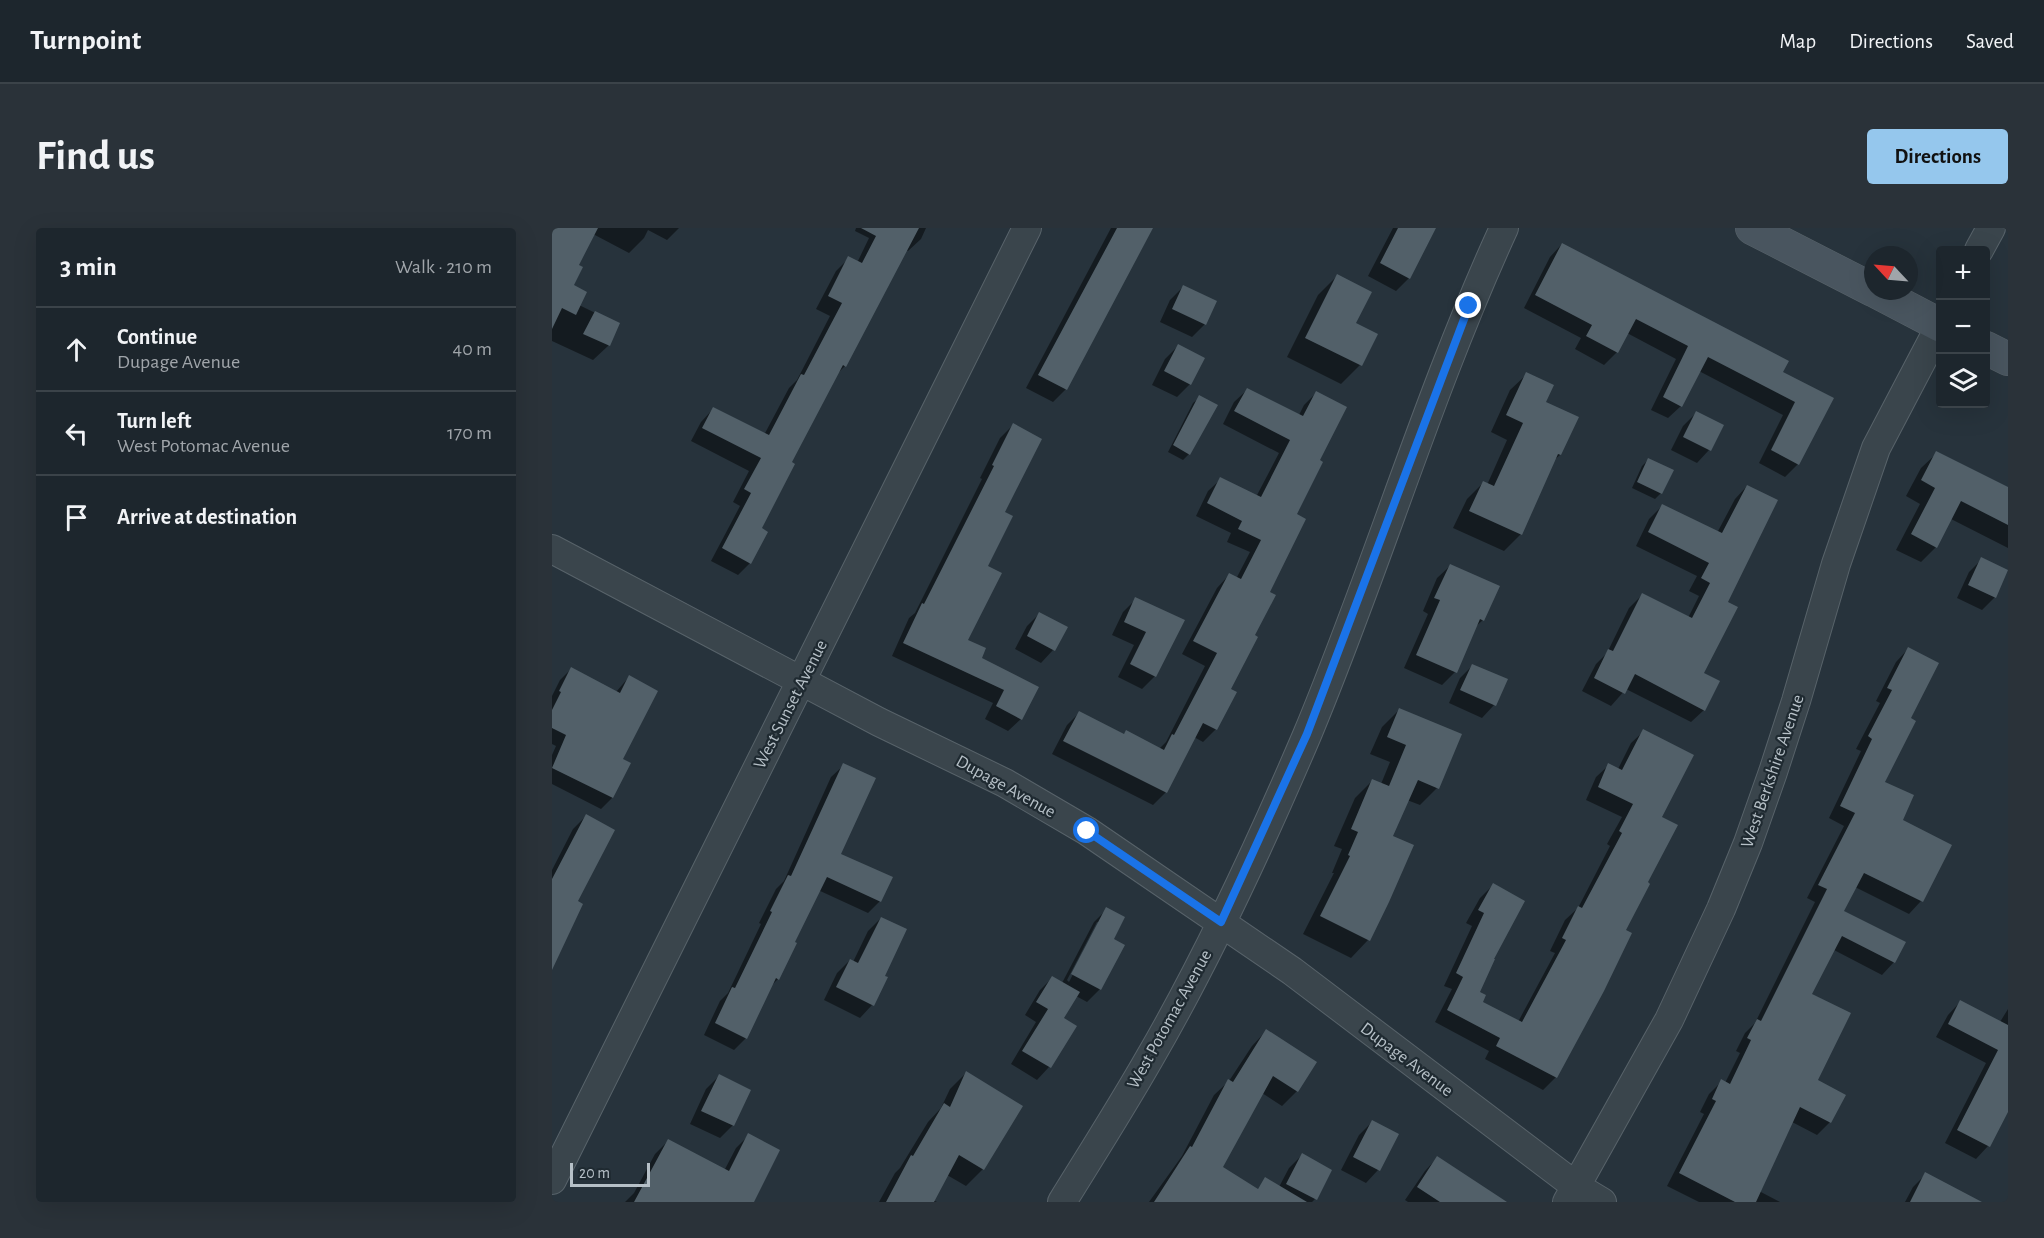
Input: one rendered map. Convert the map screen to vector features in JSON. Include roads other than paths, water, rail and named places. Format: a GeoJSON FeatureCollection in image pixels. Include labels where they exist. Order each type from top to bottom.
{"type":"FeatureCollection","features":[{"type":"Feature","properties":{"kind":"street","name":"West Sunset Avenue"},"geometry":{"type":"LineString","coordinates":[[552,1180],[1027,228]]}},
{"type":"Feature","properties":{"kind":"street","name":"West Potomac Avenue"},"geometry":{"type":"LineString","coordinates":[[1062,1202],[1149,1059],[1221,922],[1307,734],[1469,306],[1504,228]]}},
{"type":"Feature","properties":{"kind":"street"},"geometry":{"type":"LineString","coordinates":[[1752,228],[1864,286]]}},
{"type":"Feature","properties":{"kind":"street"},"geometry":{"type":"LineString","coordinates":[[1981,246],[1991,228]]}},
{"type":"Feature","properties":{"kind":"street"},"geometry":{"type":"LineString","coordinates":[[1891,300],[1936,323]]}},
{"type":"Feature","properties":{"kind":"street","name":"West Berkshire Avenue"},"geometry":{"type":"LineString","coordinates":[[1572,1195],[1669,1020],[1721,909],[1748,843],[1773,772],[1836,564],[1876,448],[1936,335]]}},
{"type":"Feature","properties":{"kind":"street"},"geometry":{"type":"LineString","coordinates":[[1990,350],[2008,359]]}},
{"type":"Feature","properties":{"kind":"street","name":"Dupage Avenue"},"geometry":{"type":"LineString","coordinates":[[552,549],[879,722],[1005,783],[1087,831],[1301,978],[1572,1195],[1602,1202]]}}]}
